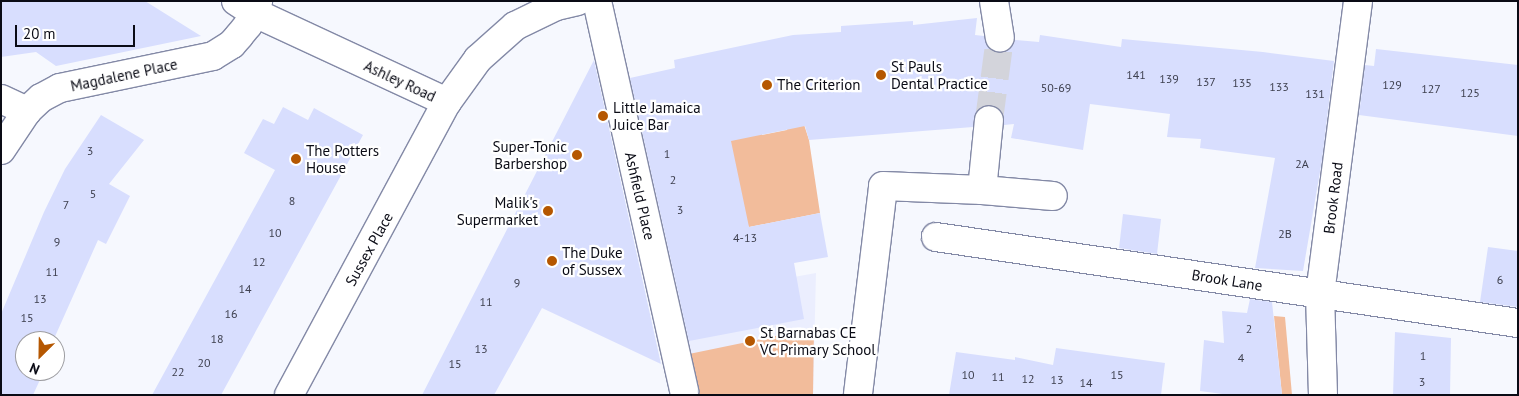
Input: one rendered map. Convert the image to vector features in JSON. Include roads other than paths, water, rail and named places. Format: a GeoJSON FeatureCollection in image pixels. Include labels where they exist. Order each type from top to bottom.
{"type":"FeatureCollection","features":[{"type":"Feature","properties":{"kind":"street","name":"Ashfield Place"},"geometry":{"type":"LineString","coordinates":[[597,1],[684,391]]}},
{"type":"Feature","properties":{"kind":"street"},"geometry":{"type":"LineString","coordinates":[[994,1],[1000,38]]}},
{"type":"Feature","properties":{"kind":"street","name":"Brook Road"},"geometry":{"type":"LineString","coordinates":[[1323,395],[1320,294],[1358,1]]}},
{"type":"Feature","properties":{"kind":"street","name":"Ashley Road"},"geometry":{"type":"LineString","coordinates":[[249,5],[447,102],[478,59],[515,26],[563,3]]}},
{"type":"Feature","properties":{"kind":"street","name":"Magdalene Place"},"geometry":{"type":"LineString","coordinates":[[1,150],[27,111],[41,98],[60,88],[214,56],[232,44],[248,25],[249,5]]}},
{"type":"Feature","properties":{"kind":"street"},"geometry":{"type":"LineString","coordinates":[[1,99],[27,111]]}},
{"type":"Feature","properties":{"kind":"street","name":"Sussex Place"},"geometry":{"type":"LineString","coordinates":[[289,395],[447,102]]}},
{"type":"Feature","properties":{"kind":"street"},"geometry":{"type":"LineString","coordinates":[[982,190],[989,120]]}},
{"type":"Feature","properties":{"kind":"street"},"geometry":{"type":"LineString","coordinates":[[858,394],[883,186],[982,190],[1053,196]]}},
{"type":"Feature","properties":{"kind":"street","name":"Brook Lane"},"geometry":{"type":"LineString","coordinates":[[936,237],[1518,323]]}},
{"type":"Feature","properties":{"kind":"tunnel"},"geometry":{"type":"LineString","coordinates":[[989,120],[1000,38]]}},
{"type":"Feature","properties":{"kind":"place","name":"St Pauls Dental Practice"},"geometry":{"type":"Point","coordinates":[881,75]}},
{"type":"Feature","properties":{"kind":"place","name":"The Criterion"},"geometry":{"type":"Point","coordinates":[767,85]}},
{"type":"Feature","properties":{"kind":"place","name":"Little Jamaica Juice Bar"},"geometry":{"type":"Point","coordinates":[603,116]}},
{"type":"Feature","properties":{"kind":"place","name":"Super-Tonic Barbershop"},"geometry":{"type":"Point","coordinates":[577,155]}},
{"type":"Feature","properties":{"kind":"place","name":"The Potters House"},"geometry":{"type":"Point","coordinates":[296,159]}},
{"type":"Feature","properties":{"kind":"place","name":"Malik's Supermarket"},"geometry":{"type":"Point","coordinates":[548,211]}},
{"type":"Feature","properties":{"kind":"place","name":"The Duke of Sussex"},"geometry":{"type":"Point","coordinates":[552,261]}},
{"type":"Feature","properties":{"kind":"place","name":"St Barnabas CE VC Primary School"},"geometry":{"type":"Point","coordinates":[750,341]}}]}
